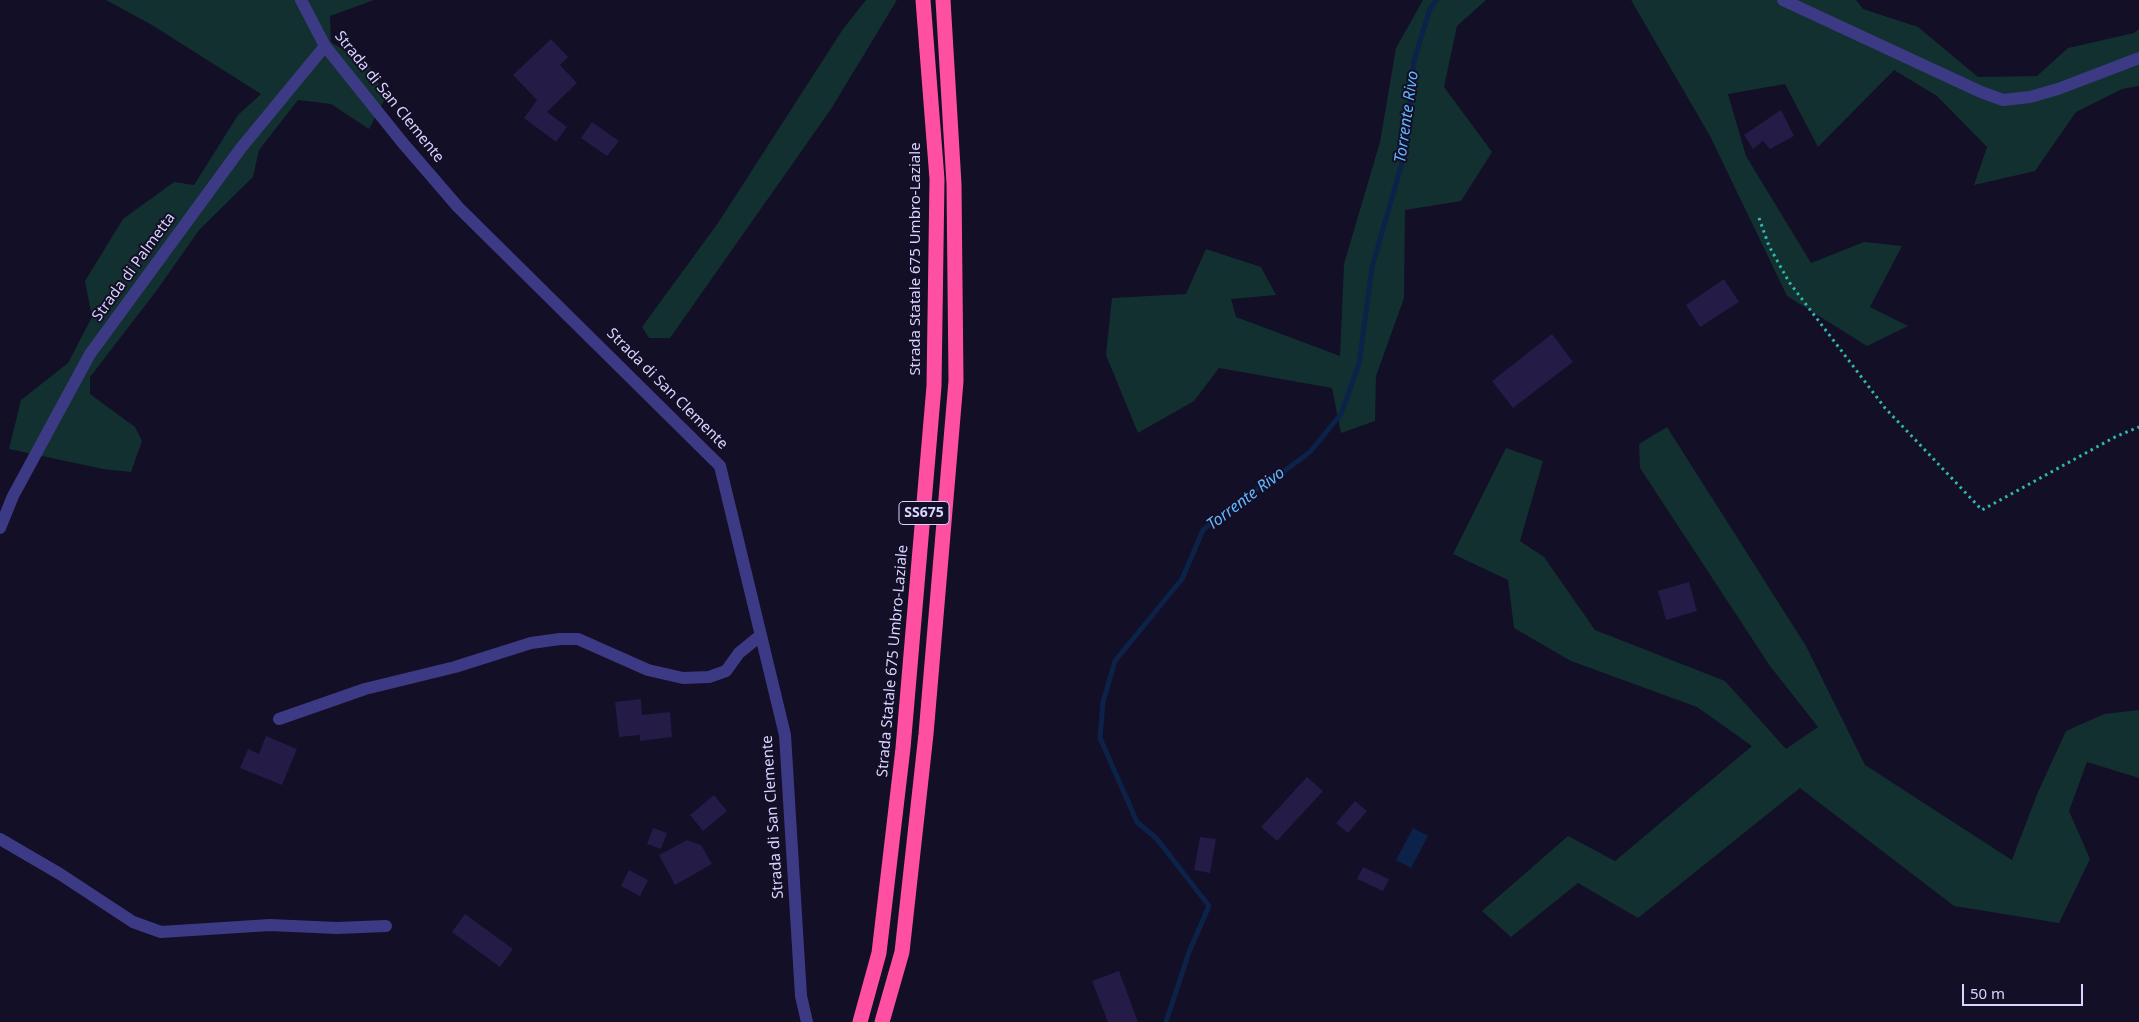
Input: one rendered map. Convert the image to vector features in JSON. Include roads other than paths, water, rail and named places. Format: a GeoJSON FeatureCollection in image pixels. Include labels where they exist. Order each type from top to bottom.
{"type":"FeatureCollection","features":[{"type":"Feature","properties":{"kind":"highway","name":"Strada Statale 675 Umbro-Laziale"},"geometry":{"type":"LineString","coordinates":[[860,1022],[879,953],[901,767],[934,386],[937,179],[923,0]]}},
{"type":"Feature","properties":{"kind":"highway","name":"SS675"},"geometry":{"type":"LineString","coordinates":[[882,1022],[902,952],[926,734],[956,381],[954,184],[943,0]]}},
{"type":"Feature","properties":{"kind":"street","name":"Strada di San Clemente"},"geometry":{"type":"LineString","coordinates":[[302,0],[325,46],[402,142],[458,207],[720,466],[785,735],[801,996],[807,1022]]}},
{"type":"Feature","properties":{"kind":"street"},"geometry":{"type":"LineString","coordinates":[[1783,0],[1981,92],[2003,100],[2030,97],[2058,89],[2139,58]]}},
{"type":"Feature","properties":{"kind":"street","name":"Strada di Palmetta"},"geometry":{"type":"LineString","coordinates":[[0,528],[13,496],[90,354],[241,148],[325,46]]}},
{"type":"Feature","properties":{"kind":"street"},"geometry":{"type":"LineString","coordinates":[[279,719],[365,689],[455,666],[531,643],[560,639],[578,639],[648,670],[683,678],[709,677],[726,670],[739,653],[761,635]]}},
{"type":"Feature","properties":{"kind":"street"},"geometry":{"type":"LineString","coordinates":[[0,839],[60,874],[133,922],[161,932],[270,926],[336,928],[386,926]]}},
{"type":"Feature","properties":{"kind":"water"},"geometry":{"type":"Polygon","coordinates":[[[1413,828],[1428,836],[1411,868],[1396,860],[1413,828]]]}},
{"type":"Feature","properties":{"kind":"waterway","name":"Torrente Rivo"},"geometry":{"type":"LineString","coordinates":[[1166,1022],[1189,952],[1209,906],[1157,839],[1137,822],[1100,738],[1103,702],[1115,661],[1182,579],[1203,530],[1244,497],[1275,478],[1310,452],[1341,414],[1359,364],[1372,267],[1406,149],[1414,60],[1430,9],[1436,0]]}}]}
